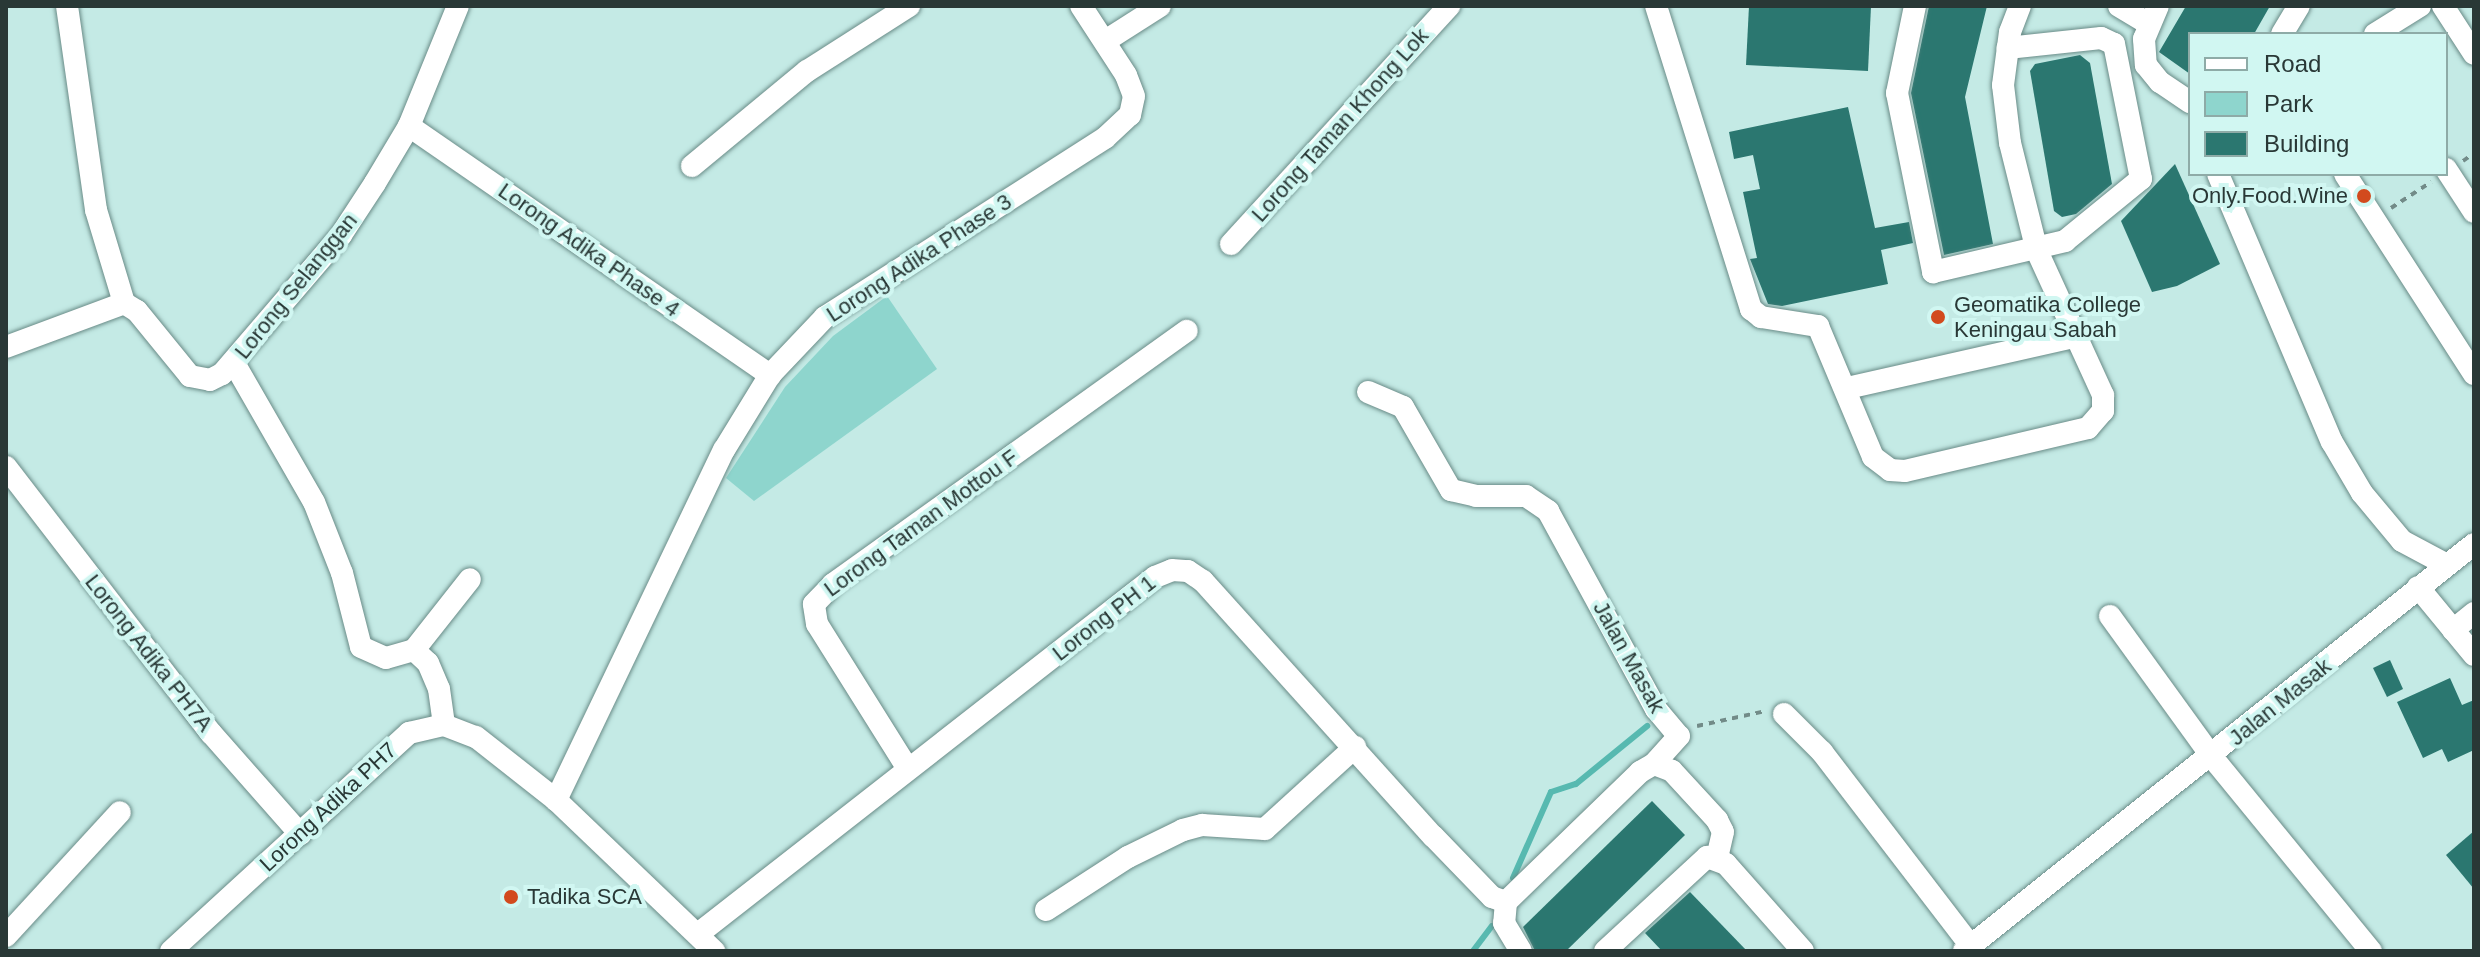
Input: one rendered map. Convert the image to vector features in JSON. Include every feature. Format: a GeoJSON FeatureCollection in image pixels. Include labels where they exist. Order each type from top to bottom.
{"type":"FeatureCollection","features":[{"type":"Feature","properties":{"kind":"street"},"geometry":{"type":"LineString","coordinates":[[6,347],[124,303],[96,210],[67,6]]}},
{"type":"Feature","properties":{"kind":"street","name":"Lorong Selanggan"},"geometry":{"type":"LineString","coordinates":[[124,303],[190,376],[210,380],[234,363],[341,235],[409,126],[458,6]]}},
{"type":"Feature","properties":{"kind":"street"},"geometry":{"type":"LineString","coordinates":[[692,166],[807,71],[909,6]]}},
{"type":"Feature","properties":{"kind":"street","name":"Lorong Adika Phase 3"},"geometry":{"type":"LineString","coordinates":[[556,800],[724,450],[770,375],[825,317],[1121,126],[1130,115],[1134,96],[1105,41],[1081,6]]}},
{"type":"Feature","properties":{"kind":"street"},"geometry":{"type":"LineString","coordinates":[[1105,41],[1160,6]]}},
{"type":"Feature","properties":{"kind":"street","name":"Lorong Taman Khong Lok"},"geometry":{"type":"LineString","coordinates":[[1231,244],[1449,6]]}},
{"type":"Feature","properties":{"kind":"street"},"geometry":{"type":"LineString","coordinates":[[1656,6],[1751,309],[1761,317],[1818,326],[1847,388],[1873,457],[1890,470],[1905,471],[2098,422],[2103,395],[2037,251],[2003,103],[2008,48],[2020,6]]}},
{"type":"Feature","properties":{"kind":"street"},"geometry":{"type":"LineString","coordinates":[[1915,6],[1897,93],[1928,268],[1938,273],[2037,251],[2074,237],[2137,186],[2142,170],[2114,44],[2101,38],[2008,48]]}},
{"type":"Feature","properties":{"kind":"street"},"geometry":{"type":"LineString","coordinates":[[2119,6],[2154,15],[2142,50],[2146,65],[2160,82],[2188,101]]}},
{"type":"Feature","properties":{"kind":"street"},"geometry":{"type":"LineString","coordinates":[[2283,32],[2299,6]]}},
{"type":"Feature","properties":{"kind":"street"},"geometry":{"type":"LineString","coordinates":[[2378,32],[2420,6]]}},
{"type":"Feature","properties":{"kind":"street"},"geometry":{"type":"LineString","coordinates":[[2443,6],[2474,54]]}},
{"type":"Feature","properties":{"kind":"street","name":"Lorong Adika Phase 4"},"geometry":{"type":"LineString","coordinates":[[409,126],[770,375]]}},
{"type":"Feature","properties":{"kind":"street"},"geometry":{"type":"LineString","coordinates":[[2219,176],[2340,455],[2362,493],[2402,541],[2447,565]]}},
{"type":"Feature","properties":{"kind":"street"},"geometry":{"type":"LineString","coordinates":[[2346,176],[2474,374]]}},
{"type":"Feature","properties":{"kind":"street"},"geometry":{"type":"LineString","coordinates":[[2447,176],[2474,212]]}},
{"type":"Feature","properties":{"kind":"street","name":"Lorong Taman Mottou F"},"geometry":{"type":"LineString","coordinates":[[908,769],[817,624],[814,604],[833,584],[1187,331]]}},
{"type":"Feature","properties":{"kind":"street"},"geometry":{"type":"LineString","coordinates":[[1847,388],[2078,336]]}},
{"type":"Feature","properties":{"kind":"street"},"geometry":{"type":"LineString","coordinates":[[234,363],[314,502],[342,573],[361,647],[386,658],[414,650],[470,579]]}},
{"type":"Feature","properties":{"kind":"street","name":"Jalan Masak"},"geometry":{"type":"LineString","coordinates":[[1368,392],[1403,407],[1451,490],[1476,496],[1526,496],[1548,511],[1656,709],[1679,736]]}},
{"type":"Feature","properties":{"kind":"street","name":"Lorong Adika PH7A"},"geometry":{"type":"LineString","coordinates":[[6,467],[211,733],[300,834]]}},
{"type":"Feature","properties":{"kind":"street","name":"Jalan Masak"},"geometry":{"type":"LineString","coordinates":[[1784,714],[1822,752],[1967,948],[2212,757],[2474,544]]}},
{"type":"Feature","properties":{"kind":"street","name":"Lorong PH 1"},"geometry":{"type":"LineString","coordinates":[[706,943],[908,769],[1155,577],[1172,570],[1188,571],[1203,581],[1492,897],[1506,902]]}},
{"type":"Feature","properties":{"kind":"street"},"geometry":{"type":"LineString","coordinates":[[2418,587],[2474,655]]}},
{"type":"Feature","properties":{"kind":"street"},"geometry":{"type":"LineString","coordinates":[[2453,630],[2474,613]]}},
{"type":"Feature","properties":{"kind":"street"},"geometry":{"type":"LineString","coordinates":[[2110,616],[2212,757],[2371,951]]}},
{"type":"Feature","properties":{"kind":"street"},"geometry":{"type":"LineString","coordinates":[[414,650],[428,663],[439,689],[444,725],[476,737],[556,800],[706,943]]}},
{"type":"Feature","properties":{"kind":"street","name":"Lorong Adika PH7"},"geometry":{"type":"LineString","coordinates":[[171,951],[409,733],[444,725]]}},
{"type":"Feature","properties":{"kind":"street"},"geometry":{"type":"LineString","coordinates":[[1512,948],[1504,923],[1506,902],[1640,772],[1654,764],[1679,736]]}},
{"type":"Feature","properties":{"kind":"street"},"geometry":{"type":"LineString","coordinates":[[1046,910],[1128,857],[1183,830],[1202,825],[1265,829],[1355,747]]}},
{"type":"Feature","properties":{"kind":"street"},"geometry":{"type":"LineString","coordinates":[[1654,764],[1672,771],[1717,820],[1723,832],[1717,859]]}},
{"type":"Feature","properties":{"kind":"street"},"geometry":{"type":"LineString","coordinates":[[6,936],[120,812]]}},
{"type":"Feature","properties":{"kind":"street"},"geometry":{"type":"LineString","coordinates":[[1605,951],[1697,862],[1717,859]]}},
{"type":"Feature","properties":{"kind":"street"},"geometry":{"type":"LineString","coordinates":[[1717,859],[1803,951]]}},
{"type":"Feature","properties":{"kind":"path"},"geometry":{"type":"LineString","coordinates":[[2374,220],[2438,176]]}},
{"type":"Feature","properties":{"kind":"path","name":"Jalan Masak"},"geometry":{"type":"LineString","coordinates":[[1679,736],[1690,728],[1761,710],[1784,714]]}},
{"type":"Feature","properties":{"kind":"green space"},"geometry":{"type":"Polygon","coordinates":[[[887,296],[937,369],[754,501],[726,478],[785,387],[833,336],[887,296]]]}},
{"type":"Feature","properties":{"kind":"building"},"geometry":{"type":"Polygon","coordinates":[[[1749,6],[1871,6],[1868,71],[1746,65],[1749,6]]]}},
{"type":"Feature","properties":{"kind":"building"},"geometry":{"type":"Polygon","coordinates":[[[1929,6],[1987,6],[1965,97],[1993,244],[1944,255],[1911,93],[1929,6]]]}},
{"type":"Feature","properties":{"kind":"building"},"geometry":{"type":"Polygon","coordinates":[[[2186,6],[2270,6],[2255,32],[2188,32],[2188,73],[2159,52],[2186,6]]]}},
{"type":"Feature","properties":{"kind":"building"},"geometry":{"type":"Polygon","coordinates":[[[2080,55],[2090,63],[2112,184],[2076,214],[2062,217],[2054,211],[2030,71],[2035,64],[2080,55]]]}},
{"type":"Feature","properties":{"kind":"building"},"geometry":{"type":"Polygon","coordinates":[[[1848,107],[1875,228],[1909,222],[1913,243],[1881,250],[1888,284],[1782,306],[1768,304],[1750,259],[1757,258],[1743,192],[1760,189],[1753,155],[1734,159],[1729,132],[1848,107]]]}},
{"type":"Feature","properties":{"kind":"building"},"geometry":{"type":"Polygon","coordinates":[[[2175,164],[2220,264],[2177,286],[2152,292],[2121,221],[2175,164]]]}},
{"type":"Feature","properties":{"kind":"building"},"geometry":{"type":"Polygon","coordinates":[[[2390,660],[2403,689],[2387,697],[2373,668],[2390,660]]]}},
{"type":"Feature","properties":{"kind":"building"},"geometry":{"type":"Polygon","coordinates":[[[2450,678],[2462,705],[2474,700],[2474,750],[2448,762],[2442,749],[2423,758],[2397,702],[2450,678]]]}},
{"type":"Feature","properties":{"kind":"building"},"geometry":{"type":"Polygon","coordinates":[[[1652,801],[1685,835],[1566,951],[1535,951],[1523,927],[1652,801]]]}},
{"type":"Feature","properties":{"kind":"building"},"geometry":{"type":"Polygon","coordinates":[[[2474,831],[2474,889],[2446,855],[2474,831]]]}},
{"type":"Feature","properties":{"kind":"building"},"geometry":{"type":"Polygon","coordinates":[[[1690,892],[1747,951],[1662,951],[1645,933],[1690,892]]]}},
{"type":"Feature","properties":{"kind":"waterway"},"geometry":{"type":"LineString","coordinates":[[1513,878],[1551,792],[1576,784],[1647,726]]}},
{"type":"Feature","properties":{"kind":"waterway"},"geometry":{"type":"LineString","coordinates":[[1473,951],[1492,926]]}},
{"type":"Feature","properties":{"kind":"place","name":"Only.Food.Wine"},"geometry":{"type":"Point","coordinates":[2364,196]}},
{"type":"Feature","properties":{"kind":"place","name":"Geomatika College Keningau Sabah"},"geometry":{"type":"Point","coordinates":[1938,317]}},
{"type":"Feature","properties":{"kind":"place","name":"Tadika SCA"},"geometry":{"type":"Point","coordinates":[511,897]}}]}
